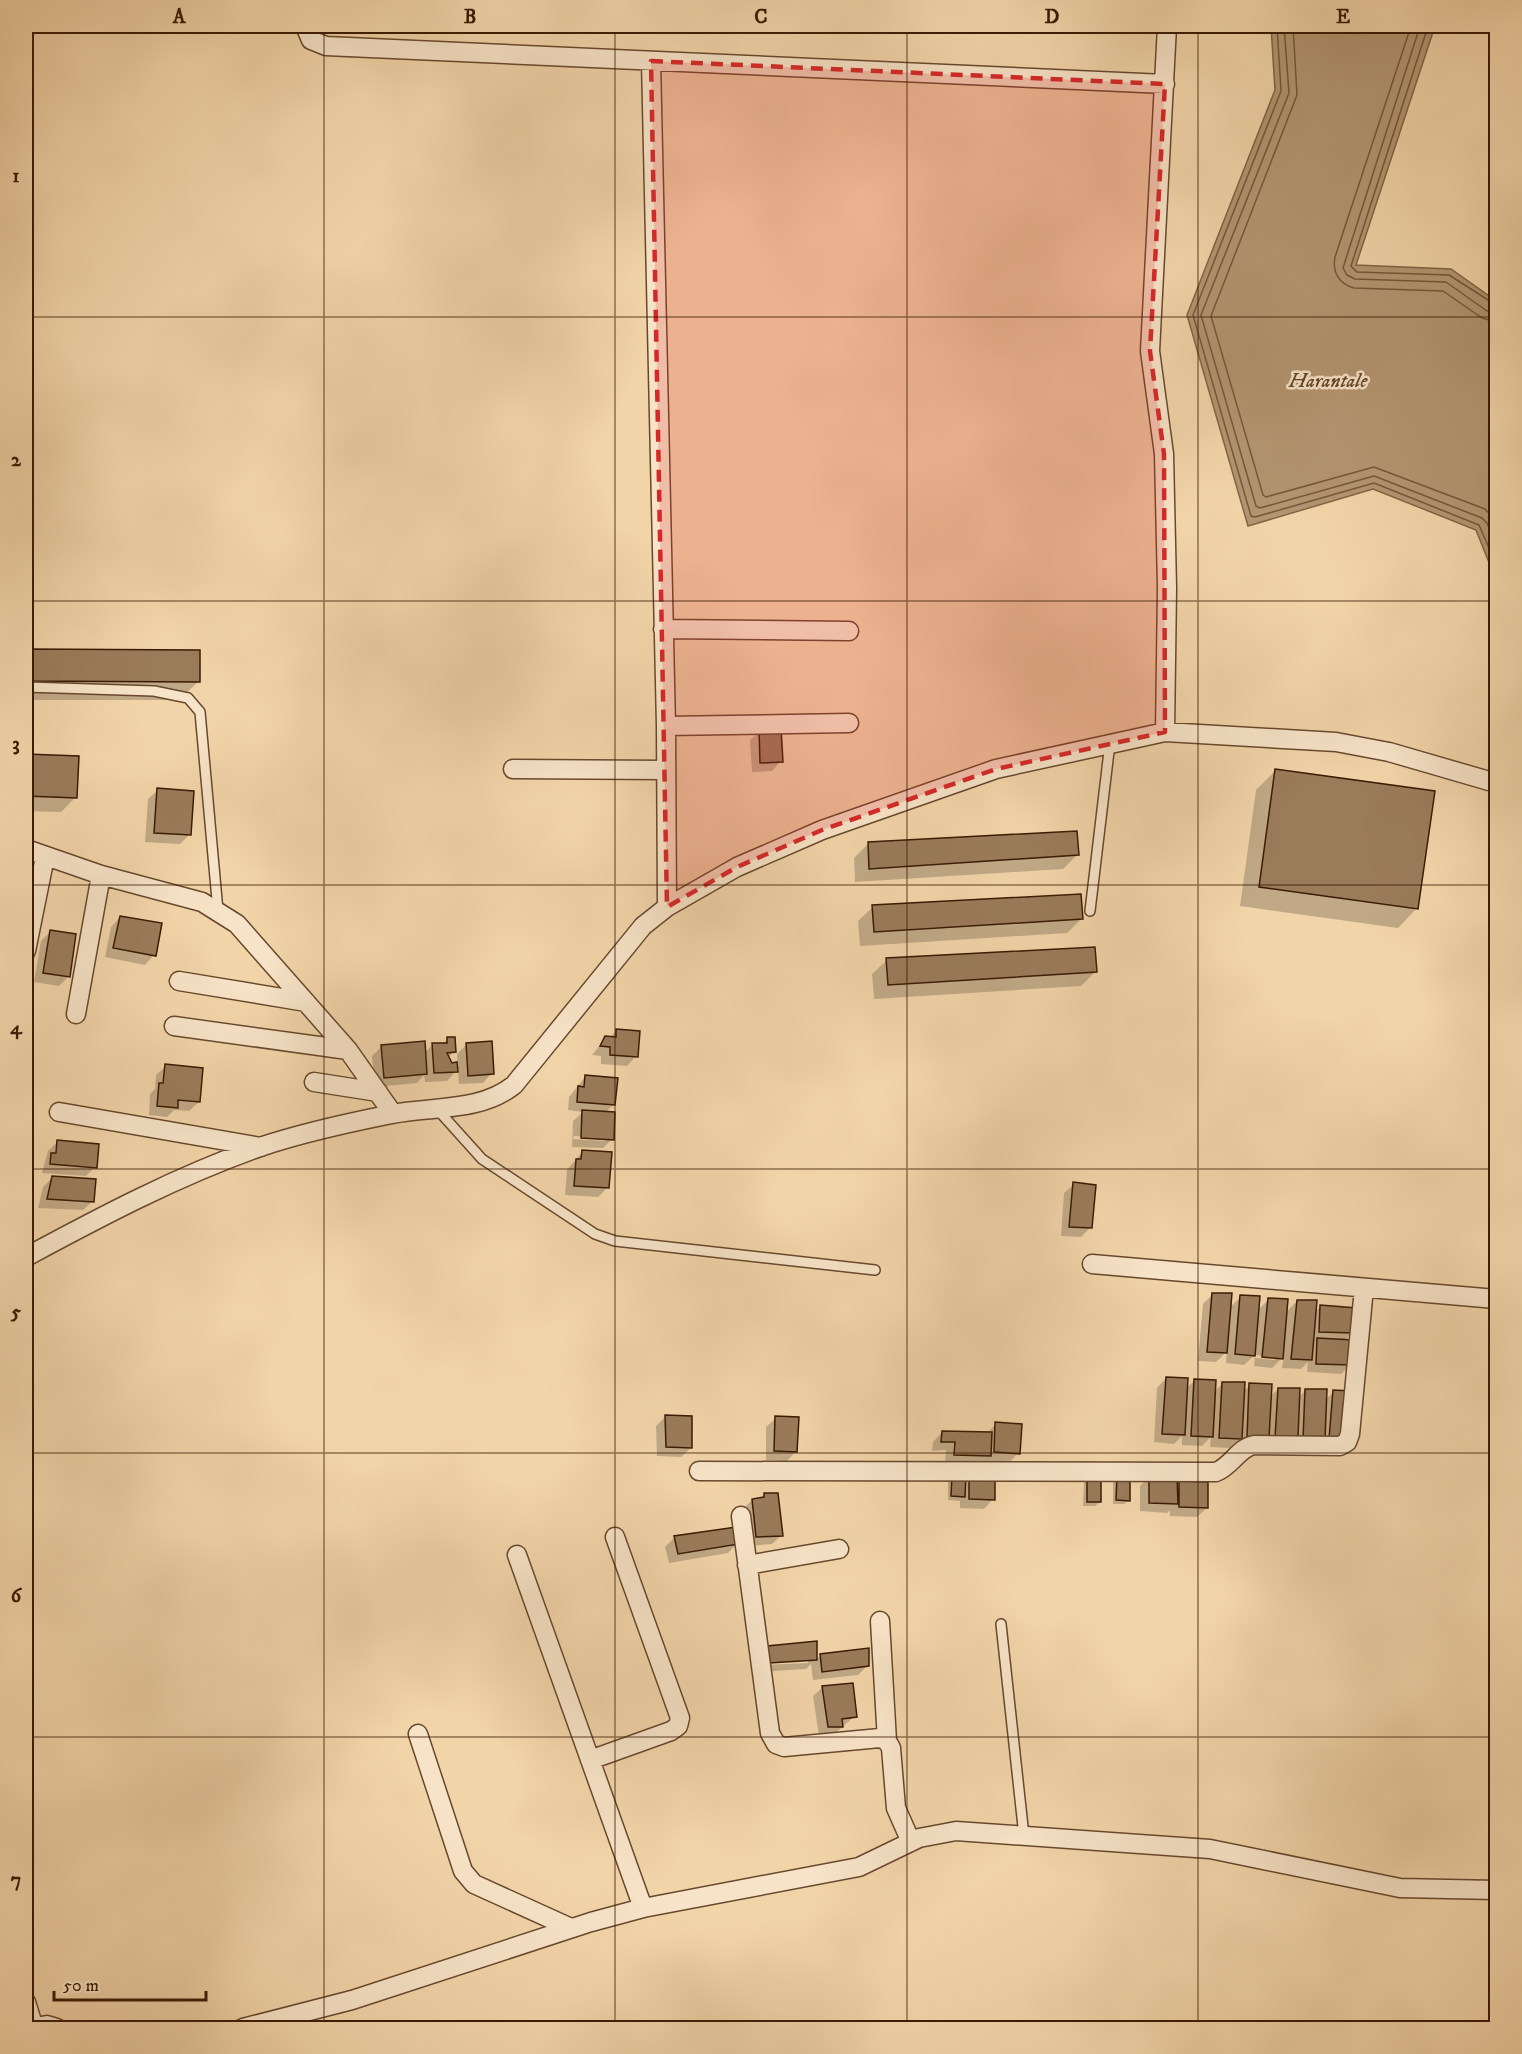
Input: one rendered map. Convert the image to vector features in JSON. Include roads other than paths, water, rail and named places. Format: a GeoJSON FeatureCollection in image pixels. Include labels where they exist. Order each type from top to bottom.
{"type":"FeatureCollection","features":[{"type":"Feature","properties":{"kind":"street"},"geometry":{"type":"LineString","coordinates":[[305,26],[312,40],[326,46],[1165,84]]}},
{"type":"Feature","properties":{"kind":"street"},"geometry":{"type":"LineString","coordinates":[[1165,732],[1167,588],[1164,454],[1150,351],[1167,26]]}},
{"type":"Feature","properties":{"kind":"street"},"geometry":{"type":"LineString","coordinates":[[651,61],[666,726],[667,907]]}},
{"type":"Feature","properties":{"kind":"street"},"geometry":{"type":"LineString","coordinates":[[663,629],[849,631]]}},
{"type":"Feature","properties":{"kind":"street"},"geometry":{"type":"LineString","coordinates":[[666,726],[849,723]]}},
{"type":"Feature","properties":{"kind":"street"},"geometry":{"type":"LineString","coordinates":[[26,1257],[140,1195],[261,1147],[393,1114],[479,1103],[501,1096],[514,1085],[643,926],[667,907],[737,867],[822,830],[996,769],[1165,732],[1336,741],[1389,752],[1497,783]]}},
{"type":"Feature","properties":{"kind":"street"},"geometry":{"type":"LineString","coordinates":[[513,770],[665,770]]}},
{"type":"Feature","properties":{"kind":"street"},"geometry":{"type":"LineString","coordinates":[[26,849],[101,875],[202,902],[237,924],[348,1050],[393,1114]]}},
{"type":"Feature","properties":{"kind":"street"},"geometry":{"type":"LineString","coordinates":[[26,951],[28,923],[45,857]]}},
{"type":"Feature","properties":{"kind":"street"},"geometry":{"type":"LineString","coordinates":[[76,1014],[101,875]]}},
{"type":"Feature","properties":{"kind":"street"},"geometry":{"type":"LineString","coordinates":[[179,981],[306,1002]]}},
{"type":"Feature","properties":{"kind":"street"},"geometry":{"type":"LineString","coordinates":[[174,1026],[348,1050]]}},
{"type":"Feature","properties":{"kind":"street"},"geometry":{"type":"LineString","coordinates":[[314,1082],[378,1092]]}},
{"type":"Feature","properties":{"kind":"street"},"geometry":{"type":"LineString","coordinates":[[60,1112],[261,1147]]}},
{"type":"Feature","properties":{"kind":"street"},"geometry":{"type":"LineString","coordinates":[[1092,1264],[1497,1299]]}},
{"type":"Feature","properties":{"kind":"street"},"geometry":{"type":"LineString","coordinates":[[699,1471],[1216,1472],[1227,1468],[1245,1446],[1254,1444],[1340,1446],[1347,1442],[1350,1434],[1364,1288]]}},
{"type":"Feature","properties":{"kind":"street"},"geometry":{"type":"LineString","coordinates":[[741,1516],[770,1733],[776,1744],[784,1747],[880,1738],[887,1741]]}},
{"type":"Feature","properties":{"kind":"street"},"geometry":{"type":"LineString","coordinates":[[590,1760],[671,1731],[678,1726],[680,1718],[615,1537]]}},
{"type":"Feature","properties":{"kind":"street"},"geometry":{"type":"LineString","coordinates":[[747,1565],[839,1549]]}},
{"type":"Feature","properties":{"kind":"street"},"geometry":{"type":"LineString","coordinates":[[517,1555],[642,1908]]}},
{"type":"Feature","properties":{"kind":"street"},"geometry":{"type":"LineString","coordinates":[[880,1621],[887,1741],[891,1748],[896,1808],[911,1842]]}},
{"type":"Feature","properties":{"kind":"street"},"geometry":{"type":"LineString","coordinates":[[418,1734],[463,1871],[474,1884],[571,1929]]}},
{"type":"Feature","properties":{"kind":"street"},"geometry":{"type":"LineString","coordinates":[[243,2028],[352,2000],[642,1908],[859,1867],[935,1833],[956,1831],[1210,1849],[1410,1889],[1497,1890]]}},
{"type":"Feature","properties":{"kind":"street"},"geometry":{"type":"LineString","coordinates":[[26,2002],[33,2028],[47,2025],[57,2028]]}},
{"type":"Feature","properties":{"kind":"lane"},"geometry":{"type":"LineString","coordinates":[[26,687],[154,691],[188,698],[200,712],[218,911]]}},
{"type":"Feature","properties":{"kind":"lane"},"geometry":{"type":"LineString","coordinates":[[1090,911],[1110,743]]}},
{"type":"Feature","properties":{"kind":"lane"},"geometry":{"type":"LineString","coordinates":[[437,1109],[482,1159],[594,1234],[615,1241],[875,1270]]}},
{"type":"Feature","properties":{"kind":"lane"},"geometry":{"type":"LineString","coordinates":[[1001,1624],[1024,1836]]}},
{"type":"Feature","properties":{"kind":"water","name":"Harantale"},"geometry":{"type":"Polygon","coordinates":[[[1271,26],[1435,26],[1356,265],[1451,269],[1496,301],[1496,580],[1476,530],[1373,489],[1248,526],[1187,315],[1275,90],[1271,26]]]}}]}
